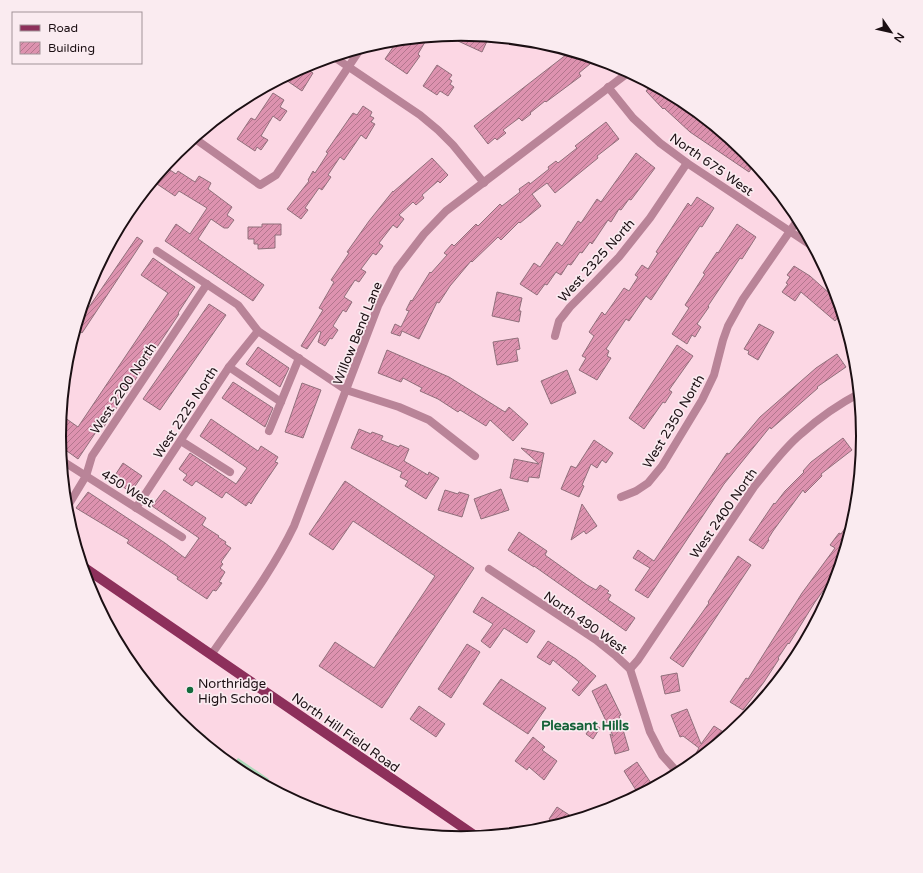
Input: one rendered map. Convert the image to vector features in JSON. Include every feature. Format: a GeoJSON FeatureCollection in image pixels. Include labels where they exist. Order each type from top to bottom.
{"type":"FeatureCollection","features":[{"type":"Feature","properties":{"kind":"main road","name":"North Hill Field Road"},"geometry":{"type":"LineString","coordinates":[[90,571],[469,832]]}},
{"type":"Feature","properties":{"kind":"street"},"geometry":{"type":"LineString","coordinates":[[199,141],[260,185],[276,175],[356,55]]}},
{"type":"Feature","properties":{"kind":"street"},"geometry":{"type":"LineString","coordinates":[[339,60],[420,115],[438,130],[453,145],[484,183]]}},
{"type":"Feature","properties":{"kind":"street","name":"Willow Bend Lane"},"geometry":{"type":"LineString","coordinates":[[211,655],[276,561],[286,544],[378,306],[397,269],[424,234],[446,211],[623,76]]}},
{"type":"Feature","properties":{"kind":"street","name":"North 675 West"},"geometry":{"type":"LineString","coordinates":[[608,87],[633,118],[660,143],[687,163],[805,241]]}},
{"type":"Feature","properties":{"kind":"street","name":"West 2325 North"},"geometry":{"type":"LineString","coordinates":[[555,336],[559,320],[619,257],[650,218],[687,163]]}},
{"type":"Feature","properties":{"kind":"street","name":"West 2350 North"},"geometry":{"type":"LineString","coordinates":[[621,497],[648,484],[662,466],[702,400],[714,375],[728,326],[795,224]]}},
{"type":"Feature","properties":{"kind":"street"},"geometry":{"type":"LineString","coordinates":[[157,251],[238,305],[258,331],[346,390],[399,407],[429,420],[475,456]]}},
{"type":"Feature","properties":{"kind":"street","name":"West 2200 North"},"geometry":{"type":"LineString","coordinates":[[71,500],[86,476],[92,456],[207,284]]}},
{"type":"Feature","properties":{"kind":"street","name":"West 2225 North"},"geometry":{"type":"LineString","coordinates":[[136,508],[229,367],[258,331]]}},
{"type":"Feature","properties":{"kind":"street"},"geometry":{"type":"LineString","coordinates":[[269,431],[299,358]]}},
{"type":"Feature","properties":{"kind":"street"},"geometry":{"type":"LineString","coordinates":[[229,367],[281,402]]}},
{"type":"Feature","properties":{"kind":"street","name":"West 2400 North"},"geometry":{"type":"LineString","coordinates":[[630,669],[643,653],[754,487],[773,463],[801,434],[840,404],[855,396]]}},
{"type":"Feature","properties":{"kind":"street"},"geometry":{"type":"LineString","coordinates":[[180,441],[230,472]]}},
{"type":"Feature","properties":{"kind":"street","name":"450 West"},"geometry":{"type":"LineString","coordinates":[[67,464],[182,537]]}},
{"type":"Feature","properties":{"kind":"street","name":"North 490 West"},"geometry":{"type":"LineString","coordinates":[[489,569],[596,640],[630,669],[650,732],[662,755],[675,769]]}},
{"type":"Feature","properties":{"kind":"green space"},"geometry":{"type":"Polygon","coordinates":[[[195,729],[206,736],[205,737],[195,729]]]}},
{"type":"Feature","properties":{"kind":"green space"},"geometry":{"type":"Polygon","coordinates":[[[238,758],[269,779],[268,781],[242,765],[236,761],[238,758]]]}},
{"type":"Feature","properties":{"kind":"building"},"geometry":{"type":"Polygon","coordinates":[[[458,41],[487,42],[482,52],[458,41]]]}},
{"type":"Feature","properties":{"kind":"building"},"geometry":{"type":"Polygon","coordinates":[[[425,43],[418,54],[420,56],[407,74],[385,59],[393,47],[425,43]]]}},
{"type":"Feature","properties":{"kind":"building"},"geometry":{"type":"Polygon","coordinates":[[[566,55],[591,63],[579,73],[581,76],[546,102],[545,101],[522,121],[519,118],[503,130],[506,133],[497,140],[495,138],[488,144],[474,126],[566,55]]]}},
{"type":"Feature","properties":{"kind":"building"},"geometry":{"type":"Polygon","coordinates":[[[437,65],[452,75],[449,79],[452,81],[450,84],[454,87],[448,96],[440,91],[437,95],[423,86],[437,65]]]}},
{"type":"Feature","properties":{"kind":"building"},"geometry":{"type":"Polygon","coordinates":[[[310,71],[313,73],[302,91],[288,81],[310,71]]]}},
{"type":"Feature","properties":{"kind":"building"},"geometry":{"type":"Polygon","coordinates":[[[648,88],[659,94],[702,123],[741,157],[752,168],[749,172],[690,132],[664,108],[663,109],[646,91],[648,88]]]}},
{"type":"Feature","properties":{"kind":"building"},"geometry":{"type":"Polygon","coordinates":[[[273,93],[284,100],[280,107],[287,111],[280,121],[273,116],[261,136],[268,140],[261,150],[257,147],[255,151],[237,139],[251,118],[255,120],[273,93]]]}},
{"type":"Feature","properties":{"kind":"building"},"geometry":{"type":"Polygon","coordinates":[[[363,106],[372,112],[370,116],[374,118],[371,122],[375,124],[366,139],[361,135],[344,160],[340,157],[328,175],[331,177],[322,190],[319,188],[305,208],[308,210],[301,219],[287,209],[309,181],[308,180],[313,171],[315,173],[328,153],[326,152],[353,113],[357,115],[363,106]]]}},
{"type":"Feature","properties":{"kind":"building"},"geometry":{"type":"Polygon","coordinates":[[[606,122],[619,139],[555,193],[547,183],[532,194],[541,206],[520,223],[519,222],[501,240],[498,237],[472,262],[471,261],[450,286],[439,303],[437,302],[419,339],[402,331],[400,336],[391,333],[395,324],[401,327],[409,311],[406,310],[411,300],[412,301],[430,272],[431,273],[447,255],[444,253],[452,244],[454,246],[476,224],[478,226],[500,204],[502,206],[520,192],[519,189],[529,182],[530,184],[549,169],[548,167],[556,161],[558,163],[577,148],[575,146],[606,122]]]}},
{"type":"Feature","properties":{"kind":"building"},"geometry":{"type":"Polygon","coordinates":[[[636,153],[655,168],[631,200],[629,199],[621,210],[619,209],[611,222],[608,220],[592,244],[590,242],[582,253],[580,252],[571,265],[568,264],[561,275],[556,272],[547,285],[545,284],[537,295],[520,284],[534,263],[540,267],[557,242],[562,246],[578,221],[581,223],[597,199],[601,202],[636,153]]]}},
{"type":"Feature","properties":{"kind":"building"},"geometry":{"type":"Polygon","coordinates":[[[432,158],[448,175],[440,183],[438,181],[422,195],[424,198],[416,205],[413,202],[399,215],[404,219],[397,228],[393,225],[379,243],[383,246],[376,255],[373,253],[361,269],[366,272],[359,282],[355,280],[344,297],[352,302],[346,312],[343,310],[333,326],[338,330],[332,339],[330,338],[325,346],[318,342],[321,332],[319,331],[307,349],[301,346],[323,310],[319,308],[334,282],[331,280],[349,253],[347,252],[393,191],[432,158]]]}},
{"type":"Feature","properties":{"kind":"building"},"geometry":{"type":"Polygon","coordinates":[[[170,170],[176,174],[178,171],[195,182],[199,176],[211,183],[208,189],[232,207],[227,215],[234,220],[228,228],[224,228],[211,219],[198,239],[264,285],[253,301],[165,241],[176,224],[190,234],[207,208],[179,191],[175,196],[157,184],[170,170]]]}},
{"type":"Feature","properties":{"kind":"building"},"geometry":{"type":"Polygon","coordinates":[[[697,197],[714,208],[702,227],[700,226],[651,300],[646,296],[629,321],[626,319],[606,349],[609,351],[607,356],[611,358],[597,380],[579,370],[586,358],[582,356],[594,336],[589,332],[602,312],[605,315],[624,288],[629,291],[638,277],[635,275],[642,265],[648,269],[658,253],[656,252],[688,203],[691,206],[697,197]]]}},
{"type":"Feature","properties":{"kind":"building"},"geometry":{"type":"Polygon","coordinates":[[[262,224],[281,224],[281,235],[275,235],[275,248],[258,249],[258,244],[254,244],[254,239],[248,239],[248,227],[262,227],[262,224]]]}},
{"type":"Feature","properties":{"kind":"building"},"geometry":{"type":"Polygon","coordinates":[[[737,224],[756,237],[708,306],[709,307],[697,324],[701,327],[695,337],[692,335],[687,344],[672,334],[689,308],[685,305],[705,274],[703,273],[737,224]]]}},
{"type":"Feature","properties":{"kind":"building"},"geometry":{"type":"Polygon","coordinates":[[[137,237],[143,241],[82,333],[80,331],[86,311],[137,237]]]}},
{"type":"Feature","properties":{"kind":"building"},"geometry":{"type":"Polygon","coordinates":[[[153,258],[195,287],[178,313],[179,314],[103,428],[100,426],[78,459],[67,451],[67,419],[78,427],[168,293],[141,275],[153,258]]]}},
{"type":"Feature","properties":{"kind":"building"},"geometry":{"type":"Polygon","coordinates":[[[794,266],[810,276],[831,294],[838,317],[835,321],[801,292],[795,301],[782,292],[788,284],[786,283],[790,277],[787,275],[794,266]]]}},
{"type":"Feature","properties":{"kind":"building"},"geometry":{"type":"Polygon","coordinates":[[[497,292],[522,298],[519,311],[521,311],[519,322],[492,316],[497,292]]]}},
{"type":"Feature","properties":{"kind":"building"},"geometry":{"type":"Polygon","coordinates":[[[209,304],[226,315],[160,410],[143,399],[209,304]]]}},
{"type":"Feature","properties":{"kind":"building"},"geometry":{"type":"Polygon","coordinates":[[[759,324],[774,332],[758,360],[748,354],[749,351],[744,349],[759,324]]]}},
{"type":"Feature","properties":{"kind":"building"},"geometry":{"type":"Polygon","coordinates":[[[518,338],[520,349],[516,350],[518,361],[497,365],[493,342],[518,338]]]}},
{"type":"Feature","properties":{"kind":"building"},"geometry":{"type":"Polygon","coordinates":[[[677,345],[693,356],[669,390],[672,392],[665,403],[663,402],[644,429],[629,418],[677,345]]]}},
{"type":"Feature","properties":{"kind":"building"},"geometry":{"type":"Polygon","coordinates":[[[258,347],[289,368],[280,387],[246,364],[258,347]]]}},
{"type":"Feature","properties":{"kind":"building"},"geometry":{"type":"Polygon","coordinates":[[[387,350],[449,377],[505,412],[509,407],[528,424],[513,441],[490,420],[486,426],[460,410],[458,412],[438,399],[420,391],[422,388],[403,378],[401,382],[378,373],[387,350]]]}},
{"type":"Feature","properties":{"kind":"building"},"geometry":{"type":"Polygon","coordinates":[[[837,354],[846,367],[817,387],[818,388],[771,429],[770,427],[724,484],[648,598],[635,590],[650,568],[633,558],[638,550],[654,561],[727,453],[729,454],[760,417],[816,368],[837,354]]]}},
{"type":"Feature","properties":{"kind":"building"},"geometry":{"type":"Polygon","coordinates":[[[567,370],[576,393],[551,404],[541,381],[567,370]]]}},
{"type":"Feature","properties":{"kind":"building"},"geometry":{"type":"Polygon","coordinates":[[[233,382],[273,408],[265,427],[222,398],[233,382]]]}},
{"type":"Feature","properties":{"kind":"building"},"geometry":{"type":"Polygon","coordinates":[[[302,383],[321,390],[303,438],[285,432],[302,383]]]}},
{"type":"Feature","properties":{"kind":"building"},"geometry":{"type":"Polygon","coordinates":[[[211,419],[258,451],[261,446],[278,457],[275,462],[278,463],[251,504],[249,502],[246,506],[226,492],[222,498],[196,481],[192,486],[183,480],[187,475],[179,469],[190,453],[236,484],[247,468],[200,436],[211,419]]]}},
{"type":"Feature","properties":{"kind":"building"},"geometry":{"type":"Polygon","coordinates":[[[359,429],[371,434],[372,432],[383,436],[381,440],[409,449],[404,461],[428,475],[429,472],[439,478],[426,499],[405,486],[408,481],[400,477],[402,472],[351,448],[359,429]]]}},
{"type":"Feature","properties":{"kind":"building"},"geometry":{"type":"Polygon","coordinates":[[[843,438],[852,450],[821,474],[822,476],[805,493],[803,490],[773,531],[763,549],[749,540],[774,503],[775,504],[785,491],[804,472],[803,471],[811,462],[843,438]]]}},
{"type":"Feature","properties":{"kind":"building"},"geometry":{"type":"Polygon","coordinates":[[[594,440],[613,453],[606,463],[602,460],[597,468],[591,464],[582,485],[584,486],[579,497],[561,489],[571,466],[576,468],[594,440]]]}},
{"type":"Feature","properties":{"kind":"building"},"geometry":{"type":"Polygon","coordinates":[[[521,448],[544,453],[539,478],[529,477],[528,482],[510,478],[514,459],[539,464],[521,448]]]}},
{"type":"Feature","properties":{"kind":"building"},"geometry":{"type":"Polygon","coordinates":[[[123,463],[142,476],[131,492],[112,480],[123,463]]]}},
{"type":"Feature","properties":{"kind":"building"},"geometry":{"type":"Polygon","coordinates":[[[345,481],[474,568],[382,708],[319,666],[335,642],[374,668],[435,576],[353,521],[333,550],[309,534],[345,481]]]}},
{"type":"Feature","properties":{"kind":"building"},"geometry":{"type":"Polygon","coordinates":[[[501,489],[509,510],[481,519],[474,499],[501,489]]]}},
{"type":"Feature","properties":{"kind":"building"},"geometry":{"type":"Polygon","coordinates":[[[164,490],[206,518],[202,525],[219,536],[218,537],[226,542],[225,544],[231,548],[221,562],[223,564],[220,568],[225,572],[219,582],[222,583],[216,591],[213,590],[207,599],[177,579],[178,577],[127,543],[129,540],[76,508],[88,492],[185,558],[199,538],[152,506],[164,490]]]}},
{"type":"Feature","properties":{"kind":"building"},"geometry":{"type":"Polygon","coordinates":[[[445,490],[458,494],[459,492],[469,495],[462,517],[438,510],[445,490]]]}},
{"type":"Feature","properties":{"kind":"building"},"geometry":{"type":"Polygon","coordinates":[[[582,504],[597,526],[586,534],[584,531],[571,540],[582,504]]]}},
{"type":"Feature","properties":{"kind":"building"},"geometry":{"type":"Polygon","coordinates":[[[847,526],[844,539],[829,582],[789,644],[788,643],[778,658],[779,659],[764,682],[743,710],[730,702],[746,678],[748,679],[802,593],[835,548],[830,545],[839,533],[841,534],[847,526]]]}},
{"type":"Feature","properties":{"kind":"building"},"geometry":{"type":"Polygon","coordinates":[[[519,532],[547,551],[545,555],[587,585],[596,590],[600,585],[609,591],[607,593],[611,595],[608,600],[635,618],[626,631],[534,566],[508,550],[519,532]]]}},
{"type":"Feature","properties":{"kind":"building"},"geometry":{"type":"Polygon","coordinates":[[[738,556],[751,565],[683,667],[670,658],[709,603],[708,602],[738,556]]]}},
{"type":"Feature","properties":{"kind":"building"},"geometry":{"type":"Polygon","coordinates":[[[482,597],[535,631],[527,643],[504,628],[490,648],[481,641],[493,624],[473,612],[482,597]]]}},
{"type":"Feature","properties":{"kind":"building"},"geometry":{"type":"Polygon","coordinates":[[[548,641],[576,659],[596,676],[579,696],[572,690],[579,682],[553,660],[550,665],[537,657],[548,641]]]}},
{"type":"Feature","properties":{"kind":"building"},"geometry":{"type":"Polygon","coordinates":[[[467,644],[480,652],[451,698],[438,689],[467,644]]]}},
{"type":"Feature","properties":{"kind":"building"},"geometry":{"type":"Polygon","coordinates":[[[677,673],[680,691],[665,694],[661,676],[677,673]]]}},
{"type":"Feature","properties":{"kind":"building"},"geometry":{"type":"Polygon","coordinates":[[[501,679],[546,708],[528,734],[483,704],[501,679]]]}},
{"type":"Feature","properties":{"kind":"building"},"geometry":{"type":"Polygon","coordinates":[[[606,684],[621,715],[619,716],[629,750],[615,754],[610,734],[613,736],[592,691],[606,684]]]}},
{"type":"Feature","properties":{"kind":"building"},"geometry":{"type":"Polygon","coordinates":[[[419,706],[445,724],[436,737],[410,719],[419,706]]]}},
{"type":"Feature","properties":{"kind":"building"},"geometry":{"type":"Polygon","coordinates":[[[687,709],[701,744],[714,726],[724,732],[697,754],[699,748],[683,736],[680,737],[671,715],[687,709]]]}},
{"type":"Feature","properties":{"kind":"building"},"geometry":{"type":"Polygon","coordinates":[[[593,724],[600,728],[593,739],[586,734],[593,724]]]}},
{"type":"Feature","properties":{"kind":"building"},"geometry":{"type":"Polygon","coordinates":[[[533,737],[545,747],[542,750],[557,761],[544,780],[529,767],[527,770],[515,761],[533,737]]]}},
{"type":"Feature","properties":{"kind":"building"},"geometry":{"type":"Polygon","coordinates":[[[637,762],[651,783],[636,791],[624,771],[637,762]]]}},
{"type":"Feature","properties":{"kind":"building"},"geometry":{"type":"Polygon","coordinates":[[[557,807],[572,817],[552,821],[549,819],[557,807]]]}},
{"type":"Feature","properties":{"kind":"place","name":"Northridge High School"},"geometry":{"type":"Point","coordinates":[190,690]}},
{"type":"Feature","properties":{"kind":"district","name":"Pleasant Hills"},"geometry":{"type":"Point","coordinates":[585,725]}}]}
